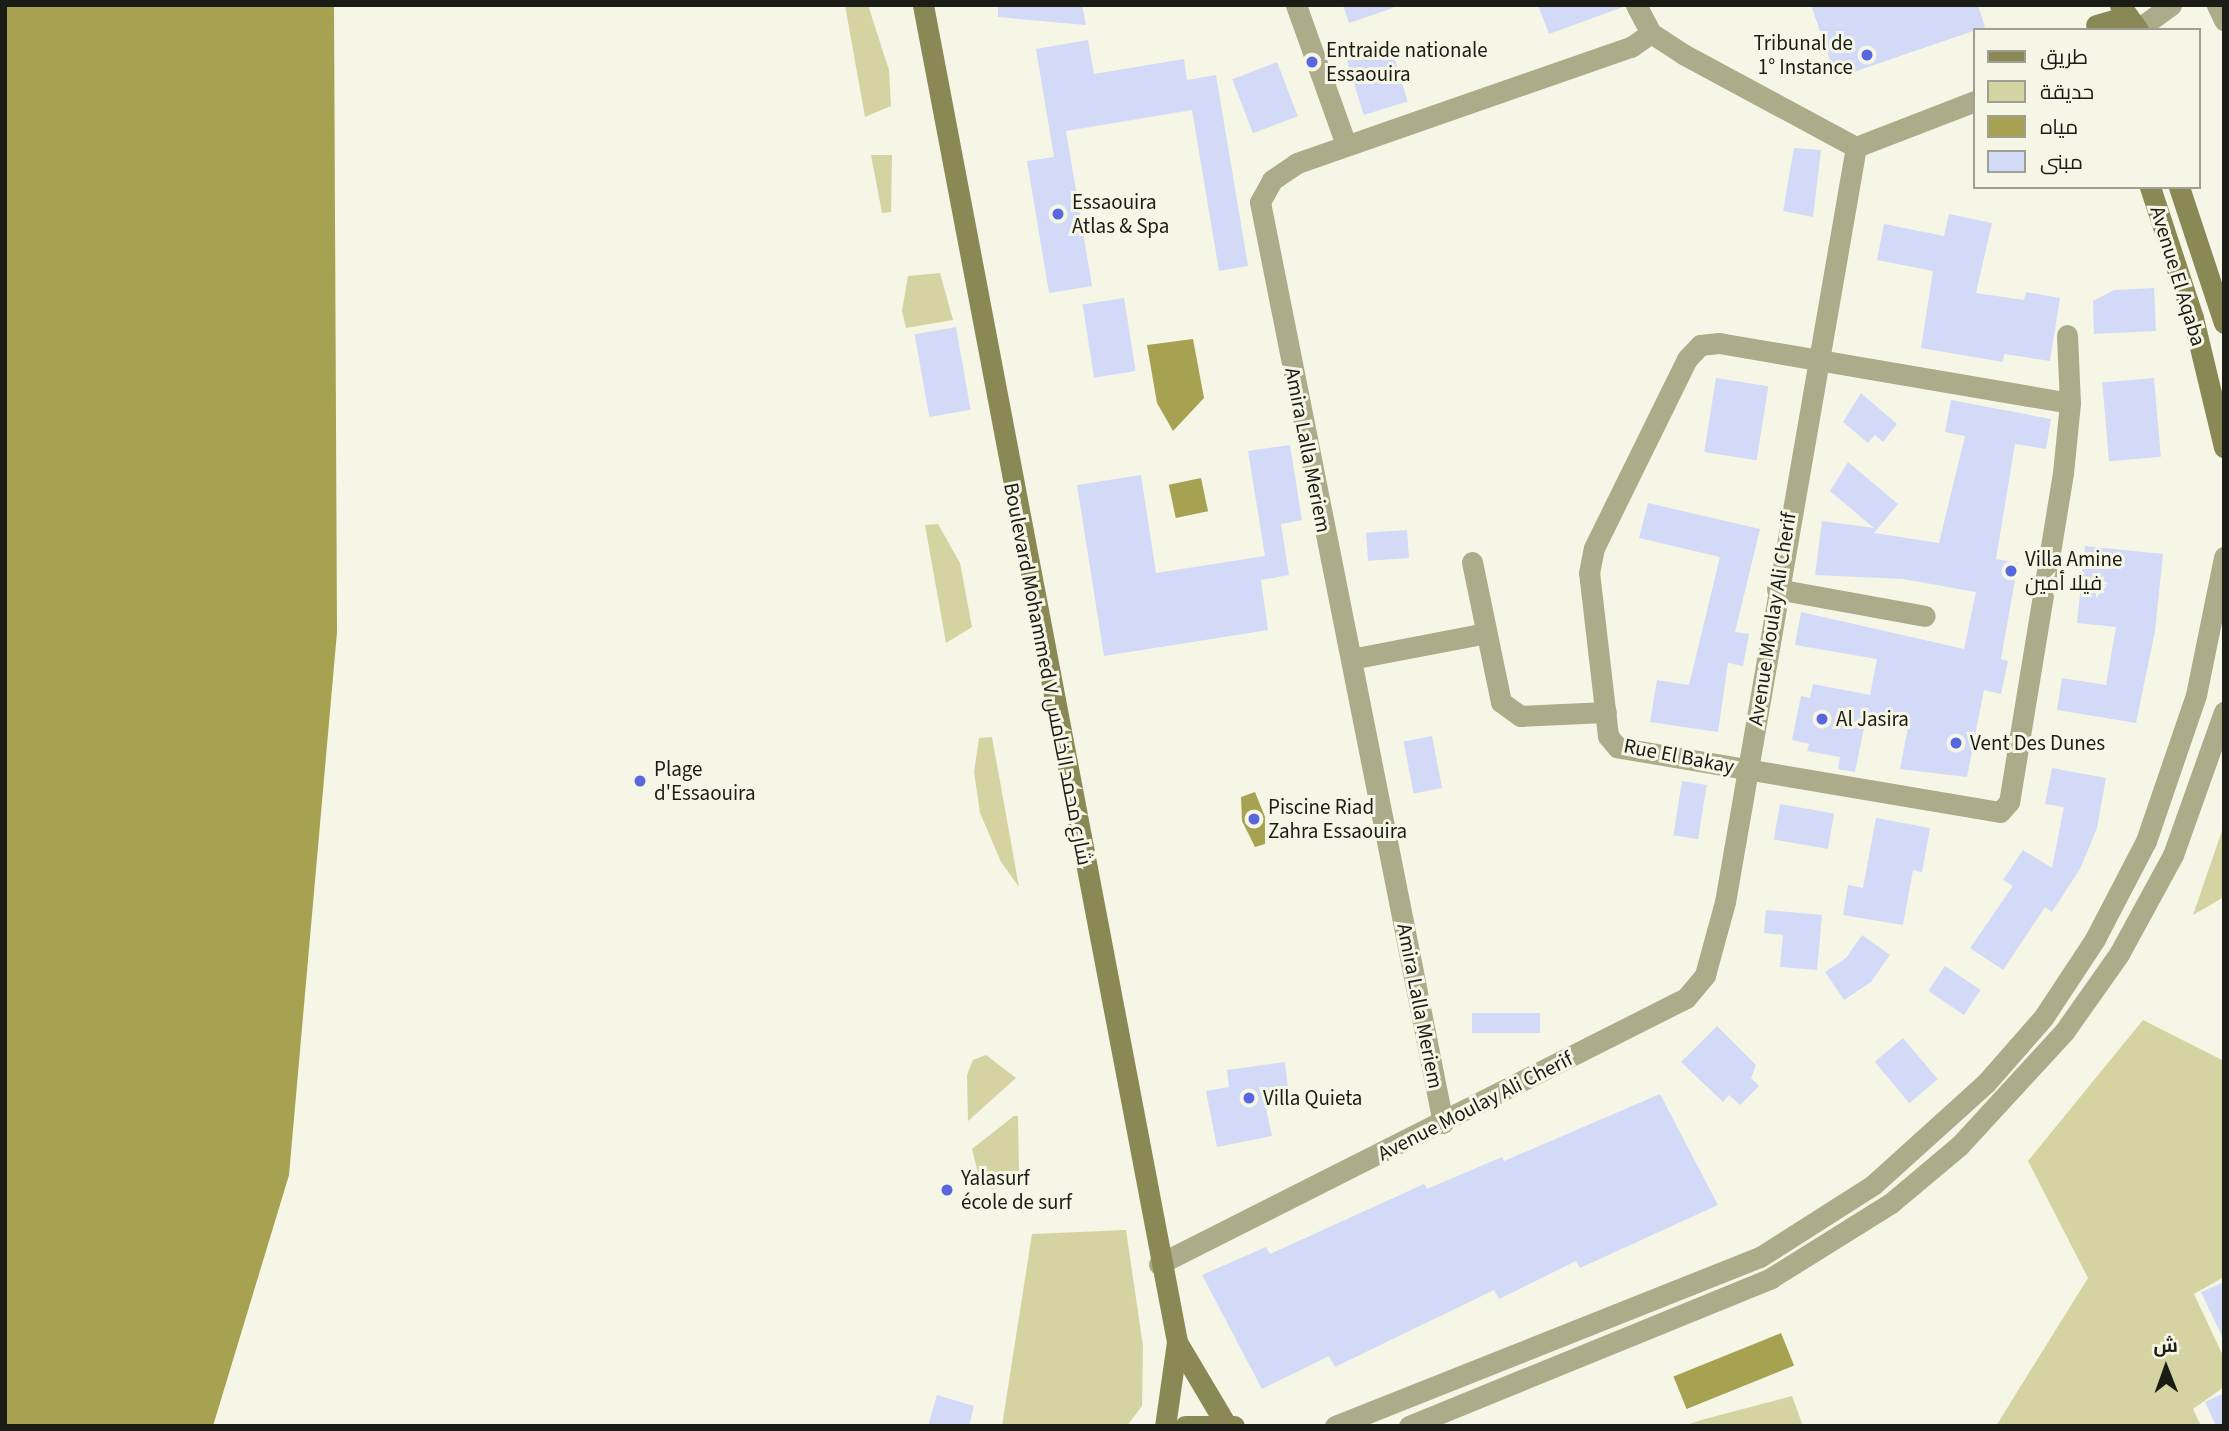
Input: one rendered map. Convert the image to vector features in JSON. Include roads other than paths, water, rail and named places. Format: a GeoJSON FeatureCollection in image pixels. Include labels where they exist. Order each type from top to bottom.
{"type":"FeatureCollection","features":[{"type":"Feature","properties":{"kind":"street","name":"Boulevard Mohammed V شارع محمد الخامس"},"geometry":{"type":"LineString","coordinates":[[923,5],[1159,1264],[1177,1342]]}},
{"type":"Feature","properties":{"kind":"street"},"geometry":{"type":"LineString","coordinates":[[1296,5],[1345,142]]}},
{"type":"Feature","properties":{"kind":"street"},"geometry":{"type":"LineString","coordinates":[[1636,5],[1651,33],[1856,146],[1974,101]]}},
{"type":"Feature","properties":{"kind":"street"},"geometry":{"type":"LineString","coordinates":[[2093,20],[2130,20],[2171,5]]}},
{"type":"Feature","properties":{"kind":"street"},"geometry":{"type":"LineString","coordinates":[[2217,5],[2224,20]]}},
{"type":"Feature","properties":{"kind":"street","name":"Amira Lalla Meriem"},"geometry":{"type":"LineString","coordinates":[[1443,1123],[1260,202],[1272,180],[1345,142],[1631,47],[1651,33]]}},
{"type":"Feature","properties":{"kind":"street","name":"Avenue Moulay Ali Cherif"},"geometry":{"type":"LineString","coordinates":[[1159,1264],[1443,1123],[1692,990],[1716,947],[1816,362],[1856,146]]}},
{"type":"Feature","properties":{"kind":"street","name":"Avenue El Aqaba"},"geometry":{"type":"LineString","coordinates":[[2151,189],[2193,318],[2224,447]]}},
{"type":"Feature","properties":{"kind":"street","name":"Avenue El Aqaba"},"geometry":{"type":"LineString","coordinates":[[2180,189],[2224,323]]}},
{"type":"Feature","properties":{"kind":"street","name":"Rue El Bakay"},"geometry":{"type":"LineString","coordinates":[[2067,335],[2070,403],[2009,802],[2000,812],[1989,813],[1617,747],[1608,736],[1588,573],[1594,548],[1687,359],[1700,345],[1718,343],[1816,362],[2070,403]]}},
{"type":"Feature","properties":{"kind":"street"},"geometry":{"type":"LineString","coordinates":[[1335,1426],[1760,1257],[1873,1185],[1986,1083],[2043,1018],[2088,951],[2146,841],[2196,695],[2224,557]]}},
{"type":"Feature","properties":{"kind":"street"},"geometry":{"type":"LineString","coordinates":[[1472,562],[1501,702],[1511,712],[1605,712]]}},
{"type":"Feature","properties":{"kind":"street"},"geometry":{"type":"LineString","coordinates":[[1777,589],[1925,616]]}},
{"type":"Feature","properties":{"kind":"street"},"geometry":{"type":"LineString","coordinates":[[1350,659],[1486,633]]}},
{"type":"Feature","properties":{"kind":"street"},"geometry":{"type":"LineString","coordinates":[[1409,1426],[1771,1278],[1891,1203],[1960,1146],[2064,1032],[2119,954],[2173,855],[2224,712]]}},
{"type":"Feature","properties":{"kind":"street"},"geometry":{"type":"LineString","coordinates":[[1177,1342],[1230,1424]]}},
{"type":"Feature","properties":{"kind":"street"},"geometry":{"type":"LineString","coordinates":[[1165,1426],[1177,1342]]}},
{"type":"Feature","properties":{"kind":"street"},"geometry":{"type":"LineString","coordinates":[[1185,1426],[1230,1424]]}},
{"type":"Feature","properties":{"kind":"water"},"geometry":{"type":"Polygon","coordinates":[[[5,5],[334,5],[337,632],[289,1175],[213,1426],[5,1426],[5,5]]]}},
{"type":"Feature","properties":{"kind":"water"},"geometry":{"type":"Polygon","coordinates":[[[1193,339],[1204,398],[1173,431],[1157,403],[1147,345],[1193,339]]]}},
{"type":"Feature","properties":{"kind":"water"},"geometry":{"type":"Polygon","coordinates":[[[1201,478],[1208,511],[1176,518],[1169,485],[1201,478]]]}},
{"type":"Feature","properties":{"kind":"water","name":"Piscine Riad Zahra Essaouira"},"geometry":{"type":"Polygon","coordinates":[[[1255,792],[1265,817],[1265,844],[1255,847],[1242,821],[1241,797],[1255,792]]]}},
{"type":"Feature","properties":{"kind":"water"},"geometry":{"type":"Polygon","coordinates":[[[1781,1333],[1794,1365],[1687,1409],[1673,1376],[1781,1333]]]}},
{"type":"Feature","properties":{"kind":"place","name":"Tribunal de 1° Instance"},"geometry":{"type":"Point","coordinates":[1867,55]}},
{"type":"Feature","properties":{"kind":"place","name":"Entraide nationale Essaouira"},"geometry":{"type":"Point","coordinates":[1312,62]}},
{"type":"Feature","properties":{"kind":"place","name":"Essaouira Atlas & Spa"},"geometry":{"type":"Point","coordinates":[1058,214]}},
{"type":"Feature","properties":{"kind":"place","name":"Villa Amine فيلا أمين"},"geometry":{"type":"Point","coordinates":[2011,571]}},
{"type":"Feature","properties":{"kind":"place","name":"Al Jasira"},"geometry":{"type":"Point","coordinates":[1822,719]}},
{"type":"Feature","properties":{"kind":"place","name":"Vent Des Dunes"},"geometry":{"type":"Point","coordinates":[1956,743]}},
{"type":"Feature","properties":{"kind":"place","name":"Plage d'Essaouira"},"geometry":{"type":"Point","coordinates":[640,781]}},
{"type":"Feature","properties":{"kind":"place","name":"Piscine Riad Zahra Essaouira"},"geometry":{"type":"Point","coordinates":[1254,819]}},
{"type":"Feature","properties":{"kind":"place","name":"Villa Quieta"},"geometry":{"type":"Point","coordinates":[1249,1098]}},
{"type":"Feature","properties":{"kind":"place","name":"Yalasurf école de surf"},"geometry":{"type":"Point","coordinates":[947,1190]}}]}
